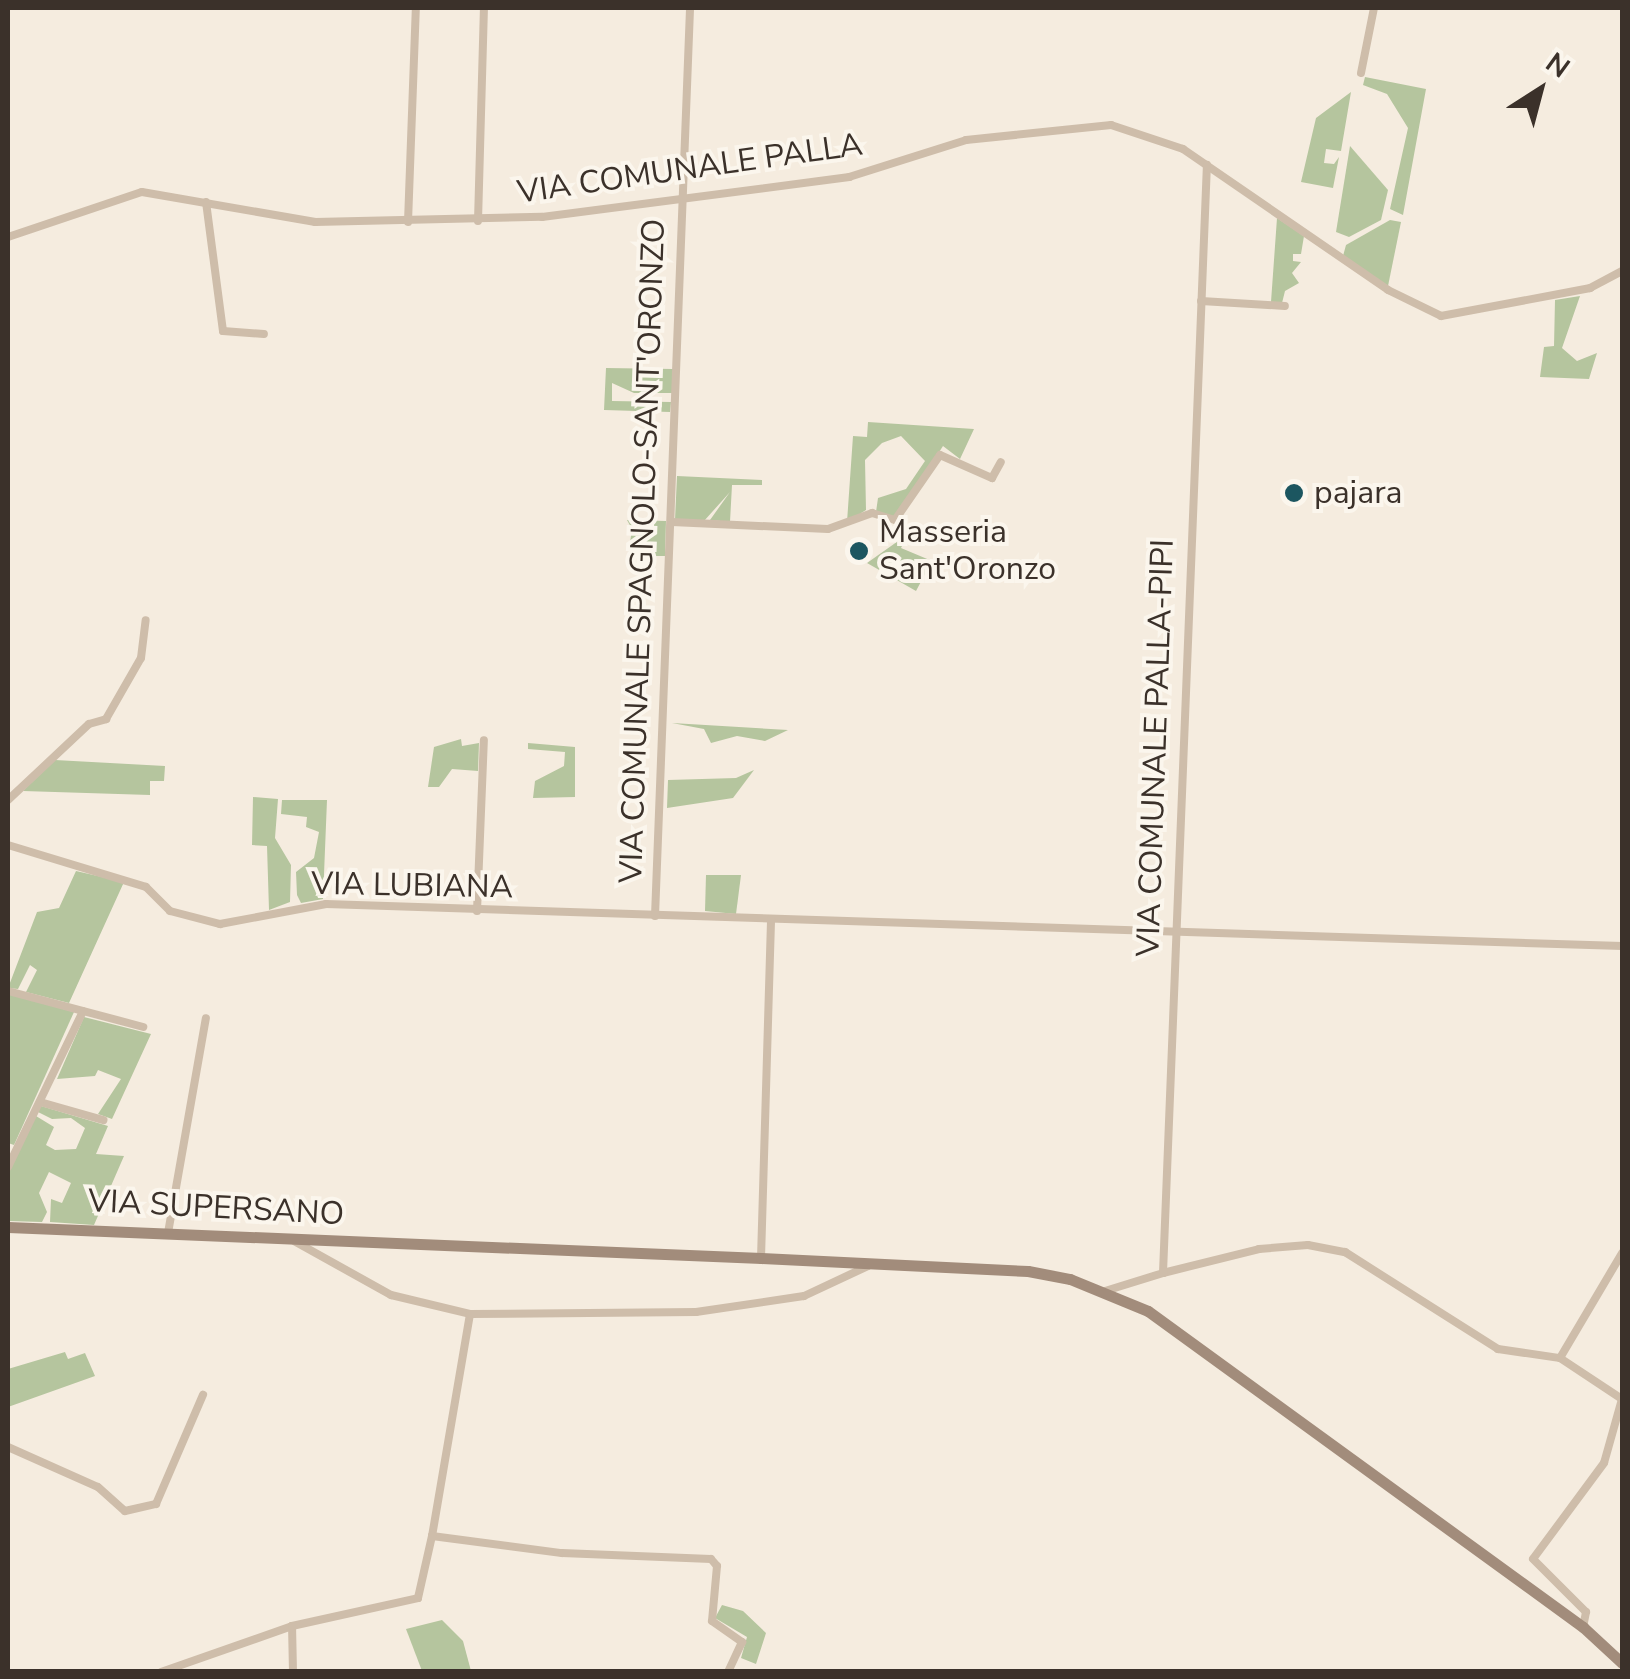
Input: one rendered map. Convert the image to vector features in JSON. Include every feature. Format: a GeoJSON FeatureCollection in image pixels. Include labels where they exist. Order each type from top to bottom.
{"type":"FeatureCollection","features":[{"type":"Feature","properties":{"kind":"main road","name":"VIA SUPERSANO"},"geometry":{"type":"LineString","coordinates":[[8,1226],[1028,1271],[1106,1291],[1148,1311],[1583,1627],[1622,1663]]}},
{"type":"Feature","properties":{"kind":"street"},"geometry":{"type":"LineString","coordinates":[[408,222],[416,8]]}},
{"type":"Feature","properties":{"kind":"street"},"geometry":{"type":"LineString","coordinates":[[478,221],[484,8]]}},
{"type":"Feature","properties":{"kind":"street","name":"VIA COMUNALE SPAGNOLO-SANT'ORONZO"},"geometry":{"type":"LineString","coordinates":[[655,916],[690,8]]}},
{"type":"Feature","properties":{"kind":"street"},"geometry":{"type":"LineString","coordinates":[[1361,72],[1374,8]]}},
{"type":"Feature","properties":{"kind":"street","name":"VIA COMUNALE PALLA"},"geometry":{"type":"LineString","coordinates":[[8,237],[142,192],[315,222],[478,221],[849,177],[966,140],[1048,128],[1111,125],[1158,137],[1207,165],[1388,290],[1442,316],[1590,288],[1622,271]]}},
{"type":"Feature","properties":{"kind":"street","name":"VIA COMUNALE PALLA-PIPI"},"geometry":{"type":"LineString","coordinates":[[1163,1273],[1173,933],[1207,165]]}},
{"type":"Feature","properties":{"kind":"street"},"geometry":{"type":"LineString","coordinates":[[206,202],[224,331],[264,334]]}},
{"type":"Feature","properties":{"kind":"street"},"geometry":{"type":"LineString","coordinates":[[1201,301],[1284,306]]}},
{"type":"Feature","properties":{"kind":"street"},"geometry":{"type":"LineString","coordinates":[[672,522],[828,529],[872,513],[895,520],[940,455],[992,478],[1001,462]]}},
{"type":"Feature","properties":{"kind":"street"},"geometry":{"type":"LineString","coordinates":[[8,800],[89,724],[106,719],[141,658],[146,620]]}},
{"type":"Feature","properties":{"kind":"street"},"geometry":{"type":"LineString","coordinates":[[477,911],[484,740]]}},
{"type":"Feature","properties":{"kind":"street","name":"VIA LUBIANA"},"geometry":{"type":"LineString","coordinates":[[8,845],[146,887],[170,910],[220,924],[326,904],[1622,946]]}},
{"type":"Feature","properties":{"kind":"street"},"geometry":{"type":"LineString","coordinates":[[761,1258],[771,919]]}},
{"type":"Feature","properties":{"kind":"street"},"geometry":{"type":"LineString","coordinates":[[8,991],[143,1026]]}},
{"type":"Feature","properties":{"kind":"street"},"geometry":{"type":"LineString","coordinates":[[8,1167],[82,1011]]}},
{"type":"Feature","properties":{"kind":"street"},"geometry":{"type":"LineString","coordinates":[[168,1232],[206,1018]]}},
{"type":"Feature","properties":{"kind":"street"},"geometry":{"type":"LineString","coordinates":[[40,1102],[103,1120]]}},
{"type":"Feature","properties":{"kind":"street"},"geometry":{"type":"LineString","coordinates":[[290,1239],[392,1296],[470,1314],[696,1312],[804,1296],[873,1264]]}},
{"type":"Feature","properties":{"kind":"street"},"geometry":{"type":"LineString","coordinates":[[1106,1291],[1259,1249],[1308,1245],[1344,1252],[1498,1349],[1560,1358],[1622,1398],[1604,1464],[1533,1558],[1586,1612],[1583,1627]]}},
{"type":"Feature","properties":{"kind":"street"},"geometry":{"type":"LineString","coordinates":[[1560,1358],[1622,1253]]}},
{"type":"Feature","properties":{"kind":"street"},"geometry":{"type":"LineString","coordinates":[[161,1672],[292,1626],[418,1598],[470,1314]]}},
{"type":"Feature","properties":{"kind":"street"},"geometry":{"type":"LineString","coordinates":[[8,1446],[98,1487],[125,1511],[156,1504],[202,1395]]}},
{"type":"Feature","properties":{"kind":"street"},"geometry":{"type":"LineString","coordinates":[[432,1536],[562,1553],[711,1559],[717,1566],[712,1622],[742,1642],[728,1672]]}},
{"type":"Feature","properties":{"kind":"street"},"geometry":{"type":"LineString","coordinates":[[292,1626],[293,1672]]}},
{"type":"Feature","properties":{"kind":"green space"},"geometry":{"type":"Polygon","coordinates":[[[1365,77],[1426,89],[1403,215],[1390,209],[1408,128],[1387,94],[1363,85],[1365,77]]]}},
{"type":"Feature","properties":{"kind":"green space"},"geometry":{"type":"Polygon","coordinates":[[[1351,92],[1341,151],[1326,149],[1324,163],[1334,164],[1339,157],[1333,188],[1301,182],[1316,118],[1351,92]]]}},
{"type":"Feature","properties":{"kind":"green space"},"geometry":{"type":"Polygon","coordinates":[[[1350,146],[1388,190],[1381,220],[1349,237],[1336,232],[1350,146]]]}},
{"type":"Feature","properties":{"kind":"green space"},"geometry":{"type":"Polygon","coordinates":[[[1277,218],[1304,236],[1301,254],[1293,254],[1293,261],[1301,262],[1292,273],[1299,283],[1285,291],[1282,303],[1271,302],[1277,218]]]}},
{"type":"Feature","properties":{"kind":"green space"},"geometry":{"type":"Polygon","coordinates":[[[1390,220],[1401,222],[1388,286],[1343,256],[1346,245],[1390,220]]]}},
{"type":"Feature","properties":{"kind":"green space"},"geometry":{"type":"Polygon","coordinates":[[[1580,296],[1562,348],[1577,361],[1597,353],[1589,379],[1540,377],[1544,347],[1554,346],[1555,300],[1580,296]]]}},
{"type":"Feature","properties":{"kind":"green space"},"geometry":{"type":"Polygon","coordinates":[[[606,368],[673,369],[672,393],[634,393],[612,383],[612,401],[671,402],[670,412],[604,410],[606,368]]]}},
{"type":"Feature","properties":{"kind":"green space"},"geometry":{"type":"Polygon","coordinates":[[[868,422],[974,429],[960,459],[943,446],[897,517],[876,512],[878,498],[906,489],[925,461],[901,436],[882,443],[865,460],[866,510],[847,522],[853,436],[867,437],[868,422]]]}},
{"type":"Feature","properties":{"kind":"green space"},"geometry":{"type":"Polygon","coordinates":[[[677,476],[762,480],[762,485],[732,485],[730,522],[710,520],[730,492],[704,521],[675,520],[677,476]]]}},
{"type":"Feature","properties":{"kind":"green space"},"geometry":{"type":"Polygon","coordinates":[[[627,520],[666,521],[665,556],[652,556],[644,547],[640,556],[628,556],[632,529],[627,520]]]}},
{"type":"Feature","properties":{"kind":"green space"},"geometry":{"type":"Polygon","coordinates":[[[898,524],[910,529],[901,548],[932,561],[916,591],[867,563],[901,539],[898,524]]]}},
{"type":"Feature","properties":{"kind":"green space"},"geometry":{"type":"Polygon","coordinates":[[[672,723],[788,730],[765,741],[737,736],[711,743],[704,729],[672,723]]]}},
{"type":"Feature","properties":{"kind":"green space"},"geometry":{"type":"Polygon","coordinates":[[[461,739],[462,746],[479,743],[478,771],[452,769],[439,787],[428,787],[434,747],[461,739]]]}},
{"type":"Feature","properties":{"kind":"green space"},"geometry":{"type":"Polygon","coordinates":[[[528,743],[575,747],[575,797],[533,798],[535,781],[564,766],[565,752],[528,749],[528,743]]]}},
{"type":"Feature","properties":{"kind":"green space"},"geometry":{"type":"Polygon","coordinates":[[[55,760],[165,766],[164,781],[150,781],[150,795],[23,791],[55,760]]]}},
{"type":"Feature","properties":{"kind":"green space"},"geometry":{"type":"Polygon","coordinates":[[[754,770],[733,798],[667,808],[668,780],[736,778],[754,770]]]}},
{"type":"Feature","properties":{"kind":"green space"},"geometry":{"type":"Polygon","coordinates":[[[253,797],[278,799],[275,838],[291,865],[290,902],[269,910],[267,846],[252,845],[253,797]]]}},
{"type":"Feature","properties":{"kind":"green space"},"geometry":{"type":"Polygon","coordinates":[[[282,800],[327,800],[323,899],[301,903],[297,895],[296,872],[314,858],[319,832],[306,827],[307,817],[281,814],[282,800]]]}},
{"type":"Feature","properties":{"kind":"green space"},"geometry":{"type":"Polygon","coordinates":[[[76,871],[124,882],[69,1003],[26,992],[37,970],[30,965],[18,989],[8,988],[37,912],[59,908],[76,871]]]}},
{"type":"Feature","properties":{"kind":"green space"},"geometry":{"type":"Polygon","coordinates":[[[706,875],[741,875],[736,914],[705,911],[706,875]]]}},
{"type":"Feature","properties":{"kind":"green space"},"geometry":{"type":"Polygon","coordinates":[[[8,994],[74,1012],[14,1145],[8,1143],[8,994]]]}},
{"type":"Feature","properties":{"kind":"green space"},"geometry":{"type":"Polygon","coordinates":[[[84,1017],[151,1034],[112,1119],[98,1114],[121,1079],[98,1070],[95,1076],[57,1079],[84,1017]]]}},
{"type":"Feature","properties":{"kind":"green space"},"geometry":{"type":"Polygon","coordinates":[[[41,1106],[108,1126],[96,1154],[124,1156],[94,1225],[50,1222],[51,1199],[62,1203],[71,1183],[49,1172],[39,1193],[47,1212],[42,1222],[8,1221],[8,1173],[36,1116],[54,1127],[46,1145],[55,1150],[76,1149],[85,1128],[71,1118],[52,1119],[38,1112],[41,1106]]]}},
{"type":"Feature","properties":{"kind":"green space"},"geometry":{"type":"Polygon","coordinates":[[[65,1352],[68,1359],[85,1353],[95,1376],[8,1407],[8,1369],[65,1352]]]}},
{"type":"Feature","properties":{"kind":"green space"},"geometry":{"type":"Polygon","coordinates":[[[722,1605],[743,1611],[766,1633],[756,1664],[741,1658],[747,1637],[715,1618],[722,1605]]]}},
{"type":"Feature","properties":{"kind":"green space"},"geometry":{"type":"Polygon","coordinates":[[[442,1620],[463,1641],[471,1671],[422,1671],[406,1629],[442,1620]]]}},
{"type":"Feature","properties":{"kind":"place","name":"pajara"},"geometry":{"type":"Point","coordinates":[1294,493]}},
{"type":"Feature","properties":{"kind":"place","name":"Masseria Sant'Oronzo"},"geometry":{"type":"Point","coordinates":[859,551]}}]}
